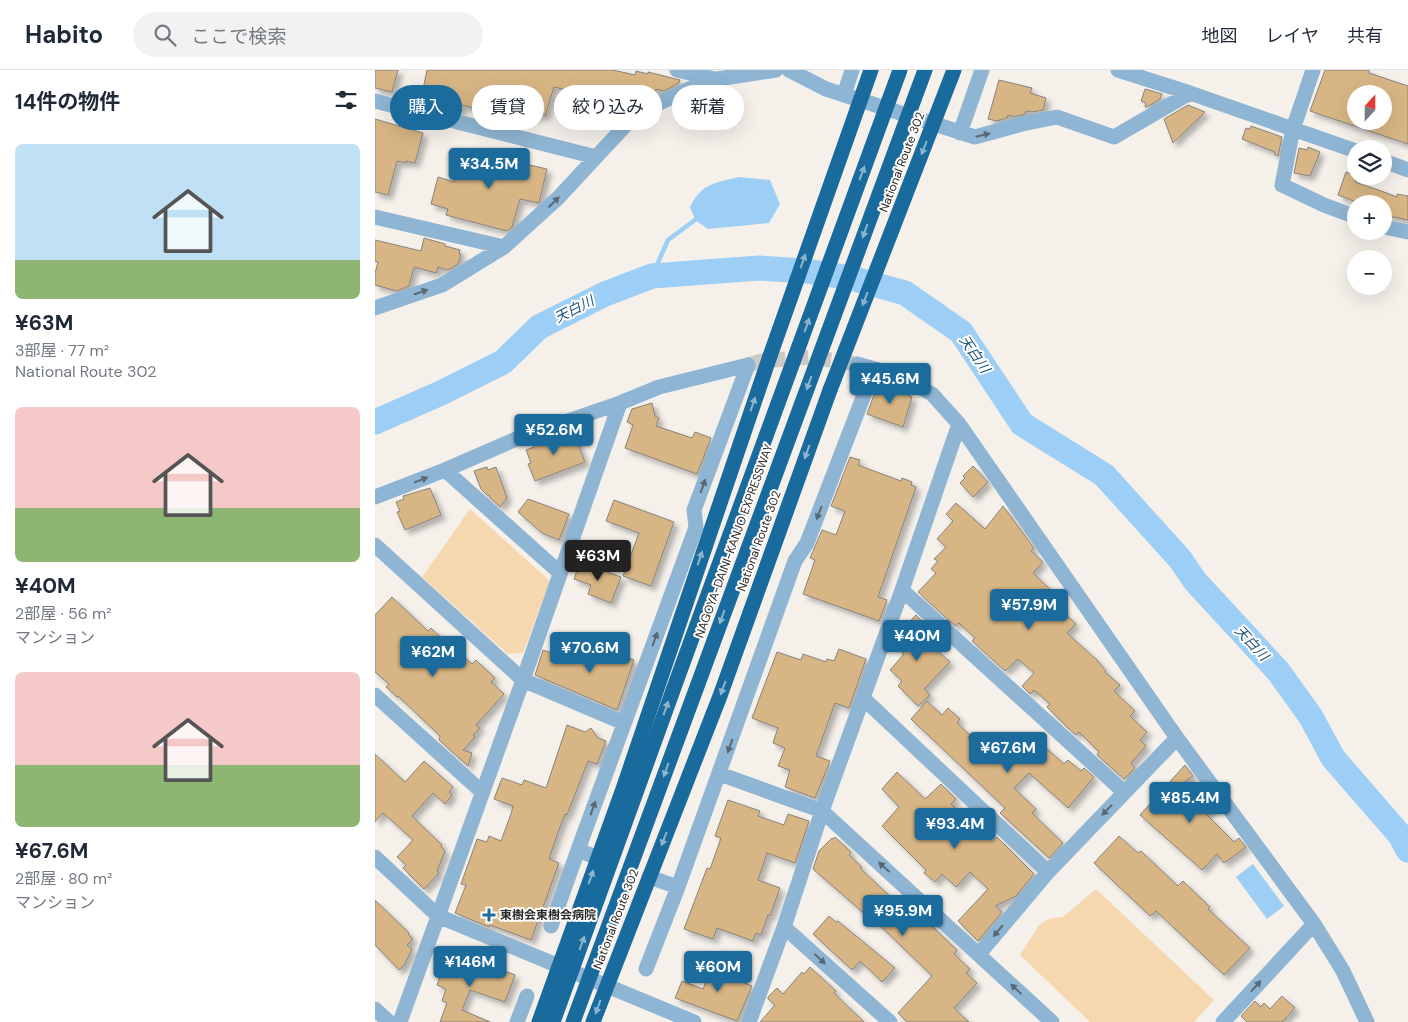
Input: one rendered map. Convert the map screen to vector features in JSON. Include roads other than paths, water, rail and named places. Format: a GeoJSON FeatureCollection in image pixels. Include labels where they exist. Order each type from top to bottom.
{"type":"FeatureCollection","features":[{"type":"Feature","properties":{"kind":"highway"},"geometry":{"type":"LineString","coordinates":[[539,1022],[624,786],[769,356],[871,70]]}},
{"type":"Feature","properties":{"kind":"highway","name":"NAGOYA-DAINI-KANJO EXPRESSWAY"},"geometry":{"type":"LineString","coordinates":[[553,1022],[900,70]]}},
{"type":"Feature","properties":{"kind":"highway","name":"NAGOYA-DAINI-KANJO EXPRESSWAY"},"geometry":{"type":"LineString","coordinates":[[573,1022],[925,70]]}},
{"type":"Feature","properties":{"kind":"highway","name":"National Route 302"},"geometry":{"type":"LineString","coordinates":[[593,1022],[720,696],[830,390],[954,70]]}},
{"type":"Feature","properties":{"kind":"street"},"geometry":{"type":"LineString","coordinates":[[677,70],[717,79]]}},
{"type":"Feature","properties":{"kind":"street"},"geometry":{"type":"LineString","coordinates":[[375,308],[442,285],[504,248],[558,198],[636,114],[700,84],[717,79],[776,70]]}},
{"type":"Feature","properties":{"kind":"street"},"geometry":{"type":"LineString","coordinates":[[789,70],[826,89],[975,137],[1022,124],[1057,118],[1114,137],[1191,93]]}},
{"type":"Feature","properties":{"kind":"street"},"geometry":{"type":"LineString","coordinates":[[844,95],[852,70]]}},
{"type":"Feature","properties":{"kind":"street"},"geometry":{"type":"LineString","coordinates":[[960,133],[982,70]]}},
{"type":"Feature","properties":{"kind":"street"},"geometry":{"type":"LineString","coordinates":[[1118,70],[1191,93],[1347,148]]}},
{"type":"Feature","properties":{"kind":"street"},"geometry":{"type":"LineString","coordinates":[[1313,70],[1293,129],[1282,185],[1347,214]]}},
{"type":"Feature","properties":{"kind":"street"},"geometry":{"type":"LineString","coordinates":[[375,101],[596,156]]}},
{"type":"Feature","properties":{"kind":"street"},"geometry":{"type":"LineString","coordinates":[[1392,164],[1408,170]]}},
{"type":"Feature","properties":{"kind":"street"},"geometry":{"type":"LineString","coordinates":[[375,217],[504,248]]}},
{"type":"Feature","properties":{"kind":"street"},"geometry":{"type":"LineString","coordinates":[[1392,229],[1408,232]]}},
{"type":"Feature","properties":{"kind":"street"},"geometry":{"type":"LineString","coordinates":[[857,364],[897,375],[933,394],[959,424],[1177,738],[1314,924],[1343,970],[1367,1022]]}},
{"type":"Feature","properties":{"kind":"street"},"geometry":{"type":"LineString","coordinates":[[375,497],[445,470],[521,437],[620,403],[659,386],[748,365],[694,510],[696,527],[551,926]]}},
{"type":"Feature","properties":{"kind":"street"},"geometry":{"type":"LineString","coordinates":[[647,969],[720,774],[795,561],[807,543],[874,369]]}},
{"type":"Feature","properties":{"kind":"street"},"geometry":{"type":"LineString","coordinates":[[400,1022],[620,403]]}},
{"type":"Feature","properties":{"kind":"street"},"geometry":{"type":"LineString","coordinates":[[749,1022],[784,927],[822,811],[902,590],[959,424]]}},
{"type":"Feature","properties":{"kind":"street"},"geometry":{"type":"LineString","coordinates":[[445,470],[560,573]]}},
{"type":"Feature","properties":{"kind":"street"},"geometry":{"type":"LineString","coordinates":[[375,544],[523,680],[624,722]]}},
{"type":"Feature","properties":{"kind":"street"},"geometry":{"type":"LineString","coordinates":[[902,590],[1124,792]]}},
{"type":"Feature","properties":{"kind":"street"},"geometry":{"type":"LineString","coordinates":[[375,695],[483,792]]}},
{"type":"Feature","properties":{"kind":"street"},"geometry":{"type":"LineString","coordinates":[[863,698],[1048,872]]}},
{"type":"Feature","properties":{"kind":"street"},"geometry":{"type":"LineString","coordinates":[[979,954],[1048,872],[1177,738]]}},
{"type":"Feature","properties":{"kind":"street"},"geometry":{"type":"LineString","coordinates":[[720,774],[822,811],[1052,1022]]}},
{"type":"Feature","properties":{"kind":"street"},"geometry":{"type":"LineString","coordinates":[[578,850],[598,858]]}},
{"type":"Feature","properties":{"kind":"street"},"geometry":{"type":"LineString","coordinates":[[375,857],[438,916],[694,1022]]}},
{"type":"Feature","properties":{"kind":"street"},"geometry":{"type":"LineString","coordinates":[[649,877],[678,887]]}},
{"type":"Feature","properties":{"kind":"street"},"geometry":{"type":"LineString","coordinates":[[1223,1022],[1314,924]]}},
{"type":"Feature","properties":{"kind":"street"},"geometry":{"type":"LineString","coordinates":[[784,927],[890,1022]]}},
{"type":"Feature","properties":{"kind":"street"},"geometry":{"type":"LineString","coordinates":[[517,1022],[527,996]]}},
{"type":"Feature","properties":{"kind":"street"},"geometry":{"type":"LineString","coordinates":[[375,1009],[389,1022]]}},
{"type":"Feature","properties":{"kind":"water"},"geometry":{"type":"Polygon","coordinates":[[[739,177],[770,180],[780,204],[769,223],[708,229],[695,220],[690,207],[699,193],[710,185],[739,177]]]}},
{"type":"Feature","properties":{"kind":"water"},"geometry":{"type":"Polygon","coordinates":[[[1253,864],[1284,906],[1267,919],[1236,877],[1253,864]]]}},
{"type":"Feature","properties":{"kind":"waterway"},"geometry":{"type":"LineString","coordinates":[[652,276],[668,240],[695,220]]}},
{"type":"Feature","properties":{"kind":"waterway","name":"天白川"},"geometry":{"type":"LineString","coordinates":[[375,422],[441,393],[503,362],[539,327],[605,294],[652,276],[759,268],[806,271],[851,278],[905,293],[961,332],[1022,424],[1104,475],[1180,559],[1195,581],[1278,671],[1311,717],[1333,758],[1400,835],[1408,850]]}},
{"type":"Feature","properties":{"kind":"tunnel"},"geometry":{"type":"LineString","coordinates":[[748,365],[762,361],[811,357],[857,364]]}},
{"type":"Feature","properties":{"kind":"place","name":"東樹会東樹会病院"},"geometry":{"type":"Point","coordinates":[489,915]}}]}
